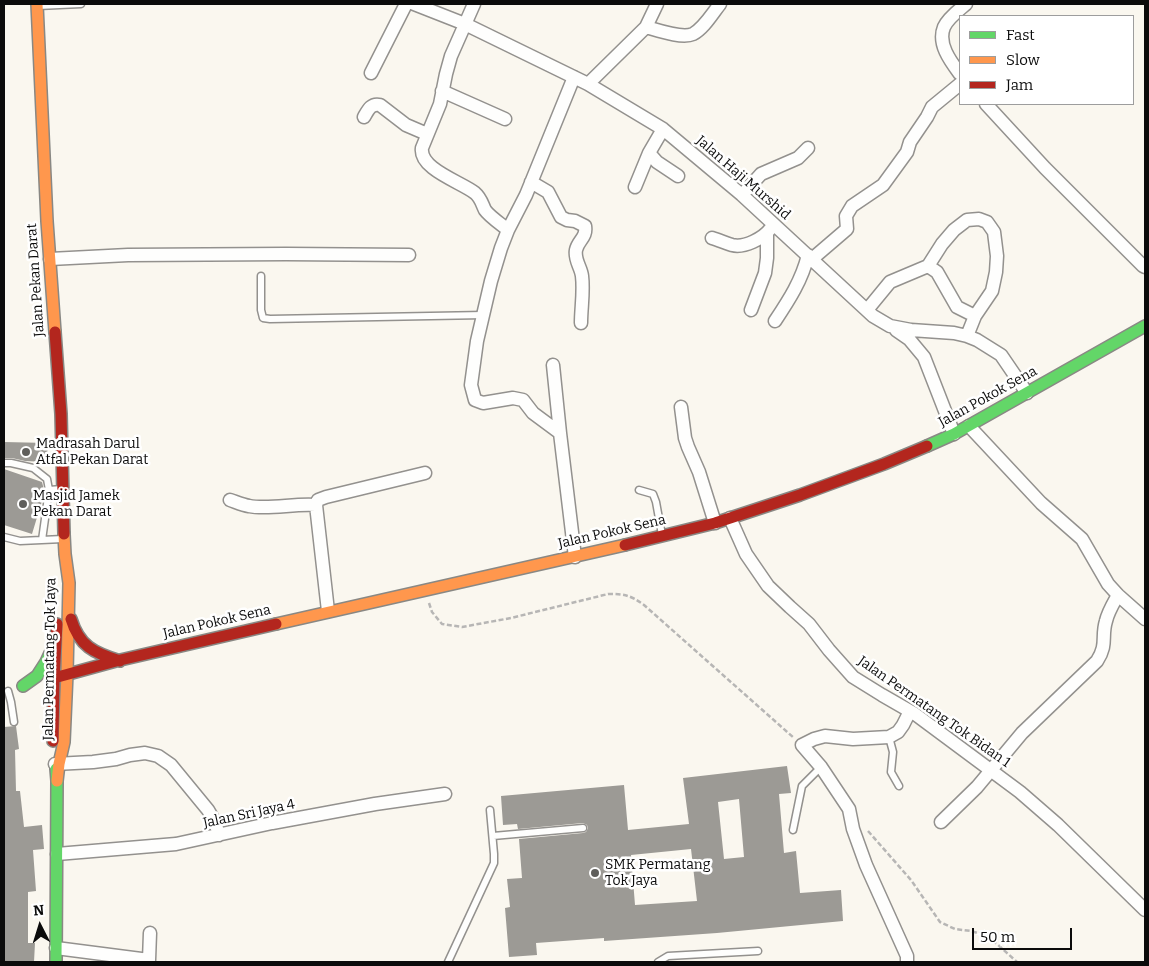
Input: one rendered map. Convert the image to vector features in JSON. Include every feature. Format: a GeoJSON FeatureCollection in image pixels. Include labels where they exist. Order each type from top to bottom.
{"type":"FeatureCollection","features":[{"type":"Feature","properties":{"kind":"main road","name":"Jalan Pekan Darat"},"geometry":{"type":"LineString","coordinates":[[37,5],[50,259],[61,414],[65,554]]}},
{"type":"Feature","properties":{"kind":"main road","name":"Jalan Pokok Sena"},"geometry":{"type":"LineString","coordinates":[[54,678],[328,611],[575,557],[715,523],[800,495],[884,464],[954,434],[1145,326]]}},
{"type":"Feature","properties":{"kind":"main road","name":"Jalan Permatang Tok Jaya"},"geometry":{"type":"LineString","coordinates":[[57,764],[64,742],[67,674],[69,583],[65,554]]}},
{"type":"Feature","properties":{"kind":"main road","name":"Jalan Permatang Tok Jaya"},"geometry":{"type":"LineString","coordinates":[[56,955],[57,764],[53,741],[54,678],[59,583],[65,554]]}},
{"type":"Feature","properties":{"kind":"main road"},"geometry":{"type":"LineString","coordinates":[[69,609],[72,624],[78,638],[87,647],[101,655],[120,661]]}},
{"type":"Feature","properties":{"kind":"main road"},"geometry":{"type":"LineString","coordinates":[[23,686],[37,676],[56,640]]}},
{"type":"Feature","properties":{"kind":"street"},"geometry":{"type":"LineString","coordinates":[[371,73],[406,4]]}},
{"type":"Feature","properties":{"kind":"street","name":"Jalan Haji Murshid"},"geometry":{"type":"LineString","coordinates":[[414,4],[465,24],[588,84],[663,129],[742,195],[770,229],[810,257],[874,316],[890,326],[911,330],[954,333],[977,340],[1001,355],[1027,393]]}},
{"type":"Feature","properties":{"kind":"street"},"geometry":{"type":"LineString","coordinates":[[474,4],[451,56],[440,104],[421,154],[427,163],[435,169],[476,194],[482,201],[486,211],[508,230]]}},
{"type":"Feature","properties":{"kind":"street"},"geometry":{"type":"LineString","coordinates":[[588,84],[646,27],[657,4]]}},
{"type":"Feature","properties":{"kind":"street"},"geometry":{"type":"LineString","coordinates":[[646,27],[683,36],[692,34],[702,27],[720,4]]}},
{"type":"Feature","properties":{"kind":"street"},"geometry":{"type":"LineString","coordinates":[[959,73],[948,57],[942,38],[944,27],[966,4]]}},
{"type":"Feature","properties":{"kind":"street"},"geometry":{"type":"LineString","coordinates":[[560,433],[533,413],[523,400],[513,398],[483,403],[475,400],[471,385],[477,341],[501,248],[531,182],[574,77]]}},
{"type":"Feature","properties":{"kind":"street"},"geometry":{"type":"LineString","coordinates":[[775,322],[792,297],[810,257],[847,229],[846,216],[852,206],[883,185],[907,152],[910,142],[932,107],[959,85]]}},
{"type":"Feature","properties":{"kind":"street"},"geometry":{"type":"LineString","coordinates":[[442,91],[505,119]]}},
{"type":"Feature","properties":{"kind":"street"},"geometry":{"type":"LineString","coordinates":[[364,117],[372,106],[380,105],[406,125],[427,134]]}},
{"type":"Feature","properties":{"kind":"street"},"geometry":{"type":"LineString","coordinates":[[987,105],[1046,168],[1145,267]]}},
{"type":"Feature","properties":{"kind":"street"},"geometry":{"type":"LineString","coordinates":[[635,187],[649,154],[663,129]]}},
{"type":"Feature","properties":{"kind":"street"},"geometry":{"type":"LineString","coordinates":[[742,195],[761,174],[798,158],[808,148]]}},
{"type":"Feature","properties":{"kind":"street"},"geometry":{"type":"LineString","coordinates":[[649,154],[657,162],[678,176]]}},
{"type":"Feature","properties":{"kind":"street"},"geometry":{"type":"LineString","coordinates":[[531,182],[548,192],[561,216],[584,226],[586,232],[576,251],[576,259],[582,273],[583,282],[581,323]]}},
{"type":"Feature","properties":{"kind":"street"},"geometry":{"type":"LineString","coordinates":[[867,310],[890,282],[928,266],[942,244],[954,230],[967,220],[979,219],[987,222],[994,232],[996,272],[992,291],[975,316],[967,336]]}},
{"type":"Feature","properties":{"kind":"street"},"geometry":{"type":"LineString","coordinates":[[712,238],[734,245],[749,243],[770,229]]}},
{"type":"Feature","properties":{"kind":"street"},"geometry":{"type":"LineString","coordinates":[[751,310],[765,273],[770,229]]}},
{"type":"Feature","properties":{"kind":"street"},"geometry":{"type":"LineString","coordinates":[[50,259],[128,255],[410,255]]}},
{"type":"Feature","properties":{"kind":"street"},"geometry":{"type":"LineString","coordinates":[[928,266],[937,272],[957,307],[975,316]]}},
{"type":"Feature","properties":{"kind":"street"},"geometry":{"type":"LineString","coordinates":[[890,326],[909,338],[924,357],[954,434]]}},
{"type":"Feature","properties":{"kind":"street"},"geometry":{"type":"LineString","coordinates":[[553,365],[575,557]]}},
{"type":"Feature","properties":{"kind":"street"},"geometry":{"type":"LineString","coordinates":[[680,407],[684,438],[699,472],[715,523]]}},
{"type":"Feature","properties":{"kind":"street"},"geometry":{"type":"LineString","coordinates":[[969,426],[1041,503],[1082,539],[1108,584],[1118,596],[1145,619]]}},
{"type":"Feature","properties":{"kind":"street"},"geometry":{"type":"LineString","coordinates":[[328,611],[316,504],[318,500],[425,473]]}},
{"type":"Feature","properties":{"kind":"street"},"geometry":{"type":"LineString","coordinates":[[230,500],[249,506],[316,504]]}},
{"type":"Feature","properties":{"kind":"street","name":"Jalan Permatang Tok Bidan 1"},"geometry":{"type":"LineString","coordinates":[[730,518],[746,554],[768,586],[809,624],[853,677],[910,711],[1020,792],[1058,825],[1145,910]]}},
{"type":"Feature","properties":{"kind":"street"},"geometry":{"type":"LineString","coordinates":[[941,822],[977,787],[1022,734],[1097,661],[1102,652],[1105,639],[1105,624],[1118,596]]}},
{"type":"Feature","properties":{"kind":"street"},"geometry":{"type":"LineString","coordinates":[[23,686],[54,678]]}},
{"type":"Feature","properties":{"kind":"street"},"geometry":{"type":"LineString","coordinates":[[907,962],[907,956],[866,865],[853,829],[849,809],[821,767],[802,745],[825,736],[853,739],[890,737],[903,726],[910,711]]}},
{"type":"Feature","properties":{"kind":"street"},"geometry":{"type":"LineString","coordinates":[[57,764],[93,762],[130,755],[158,756],[171,765],[208,810],[215,822],[219,835]]}},
{"type":"Feature","properties":{"kind":"street","name":"Jalan Sri Jaya 4"},"geometry":{"type":"LineString","coordinates":[[57,854],[176,844],[272,823],[375,804],[445,794]]}},
{"type":"Feature","properties":{"kind":"street"},"geometry":{"type":"LineString","coordinates":[[56,955],[149,960],[150,933]]}},
{"type":"Feature","properties":{"kind":"lane"},"geometry":{"type":"LineString","coordinates":[[37,5],[81,4]]}},
{"type":"Feature","properties":{"kind":"lane"},"geometry":{"type":"LineString","coordinates":[[261,276],[261,310],[263,318],[484,315]]}},
{"type":"Feature","properties":{"kind":"lane"},"geometry":{"type":"LineString","coordinates":[[4,462],[33,468],[48,479],[49,490],[42,540]]}},
{"type":"Feature","properties":{"kind":"lane"},"geometry":{"type":"LineString","coordinates":[[49,490],[64,489]]}},
{"type":"Feature","properties":{"kind":"lane"},"geometry":{"type":"LineString","coordinates":[[639,490],[653,494],[662,536]]}},
{"type":"Feature","properties":{"kind":"lane"},"geometry":{"type":"LineString","coordinates":[[4,537],[20,541],[64,539]]}},
{"type":"Feature","properties":{"kind":"lane"},"geometry":{"type":"LineString","coordinates":[[8,691],[12,702],[14,722]]}},
{"type":"Feature","properties":{"kind":"lane"},"geometry":{"type":"LineString","coordinates":[[890,737],[893,752],[891,772],[899,786]]}},
{"type":"Feature","properties":{"kind":"lane"},"geometry":{"type":"LineString","coordinates":[[793,830],[802,786],[821,767]]}},
{"type":"Feature","properties":{"kind":"lane"},"geometry":{"type":"LineString","coordinates":[[448,962],[494,863],[490,810]]}},
{"type":"Feature","properties":{"kind":"lane"},"geometry":{"type":"LineString","coordinates":[[492,836],[584,828]]}},
{"type":"Feature","properties":{"kind":"lane"},"geometry":{"type":"LineString","coordinates":[[658,962],[668,956],[758,951]]}},
{"type":"Feature","properties":{"kind":"path"},"geometry":{"type":"LineString","coordinates":[[424,590],[432,612],[442,624],[462,627],[510,618],[608,594],[632,596],[644,604],[802,745]]}},
{"type":"Feature","properties":{"kind":"path"},"geometry":{"type":"LineString","coordinates":[[868,830],[911,880],[940,922],[955,929],[984,935],[1017,962]]}},
{"type":"Feature","properties":{"kind":"building","name":"Madrasah Darul Atfal Pekan Darat"},"geometry":{"type":"Polygon","coordinates":[[[4,442],[48,443],[47,462],[4,458],[4,442]]]}},
{"type":"Feature","properties":{"kind":"building","name":"Masjid Jamek Pekan Darat"},"geometry":{"type":"Polygon","coordinates":[[[4,469],[42,482],[44,490],[42,501],[32,534],[4,525],[4,469]]]}},
{"type":"Feature","properties":{"kind":"building"},"geometry":{"type":"Polygon","coordinates":[[[16,726],[19,749],[15,750],[16,791],[20,791],[24,827],[42,825],[44,849],[33,850],[36,891],[28,892],[28,943],[35,943],[34,962],[4,962],[4,727],[16,726]]]}},
{"type":"Feature","properties":{"kind":"building"},"geometry":{"type":"Polygon","coordinates":[[[787,766],[791,793],[779,794],[784,853],[796,851],[800,893],[841,890],[843,921],[717,933],[604,941],[604,938],[536,943],[537,955],[509,957],[505,908],[510,907],[507,879],[522,878],[519,839],[583,833],[588,828],[583,823],[518,829],[517,824],[503,825],[501,796],[624,785],[628,830],[689,824],[683,778],[787,766]],[[739,799],[718,802],[724,859],[744,857],[739,799]],[[691,849],[631,855],[635,905],[697,901],[691,849]]]}},
{"type":"Feature","properties":{"kind":"traffic: fast"},"geometry":{"type":"LineString","coordinates":[[927,446],[954,434],[1145,326]]}},
{"type":"Feature","properties":{"kind":"traffic: fast"},"geometry":{"type":"LineString","coordinates":[[23,686],[37,676],[53,647]]}},
{"type":"Feature","properties":{"kind":"traffic: fast"},"geometry":{"type":"LineString","coordinates":[[56,769],[56,962]]}},
{"type":"Feature","properties":{"kind":"traffic: slow"},"geometry":{"type":"LineString","coordinates":[[37,4],[47,221],[55,332]]}},
{"type":"Feature","properties":{"kind":"traffic: slow"},"geometry":{"type":"LineString","coordinates":[[57,781],[64,742],[67,674],[69,583],[64,534]]}},
{"type":"Feature","properties":{"kind":"traffic: slow"},"geometry":{"type":"LineString","coordinates":[[276,624],[625,545]]}},
{"type":"Feature","properties":{"kind":"traffic: jam"},"geometry":{"type":"LineString","coordinates":[[55,332],[61,414],[64,534]]}},
{"type":"Feature","properties":{"kind":"traffic: jam"},"geometry":{"type":"LineString","coordinates":[[625,545],[715,523],[800,495],[927,446]]}},
{"type":"Feature","properties":{"kind":"traffic: jam"},"geometry":{"type":"LineString","coordinates":[[71,619],[78,636],[83,642],[102,655],[120,661]]}},
{"type":"Feature","properties":{"kind":"traffic: jam"},"geometry":{"type":"LineString","coordinates":[[53,741],[57,624]]}},
{"type":"Feature","properties":{"kind":"traffic: jam"},"geometry":{"type":"LineString","coordinates":[[54,678],[116,661],[276,624]]}},
{"type":"Feature","properties":{"kind":"place","name":"Madrasah Darul Atfal Pekan Darat"},"geometry":{"type":"Point","coordinates":[26,452]}},
{"type":"Feature","properties":{"kind":"place","name":"Masjid Jamek Pekan Darat"},"geometry":{"type":"Point","coordinates":[23,504]}},
{"type":"Feature","properties":{"kind":"place","name":"SMK Permatang Tok Jaya"},"geometry":{"type":"Point","coordinates":[595,873]}}]}
